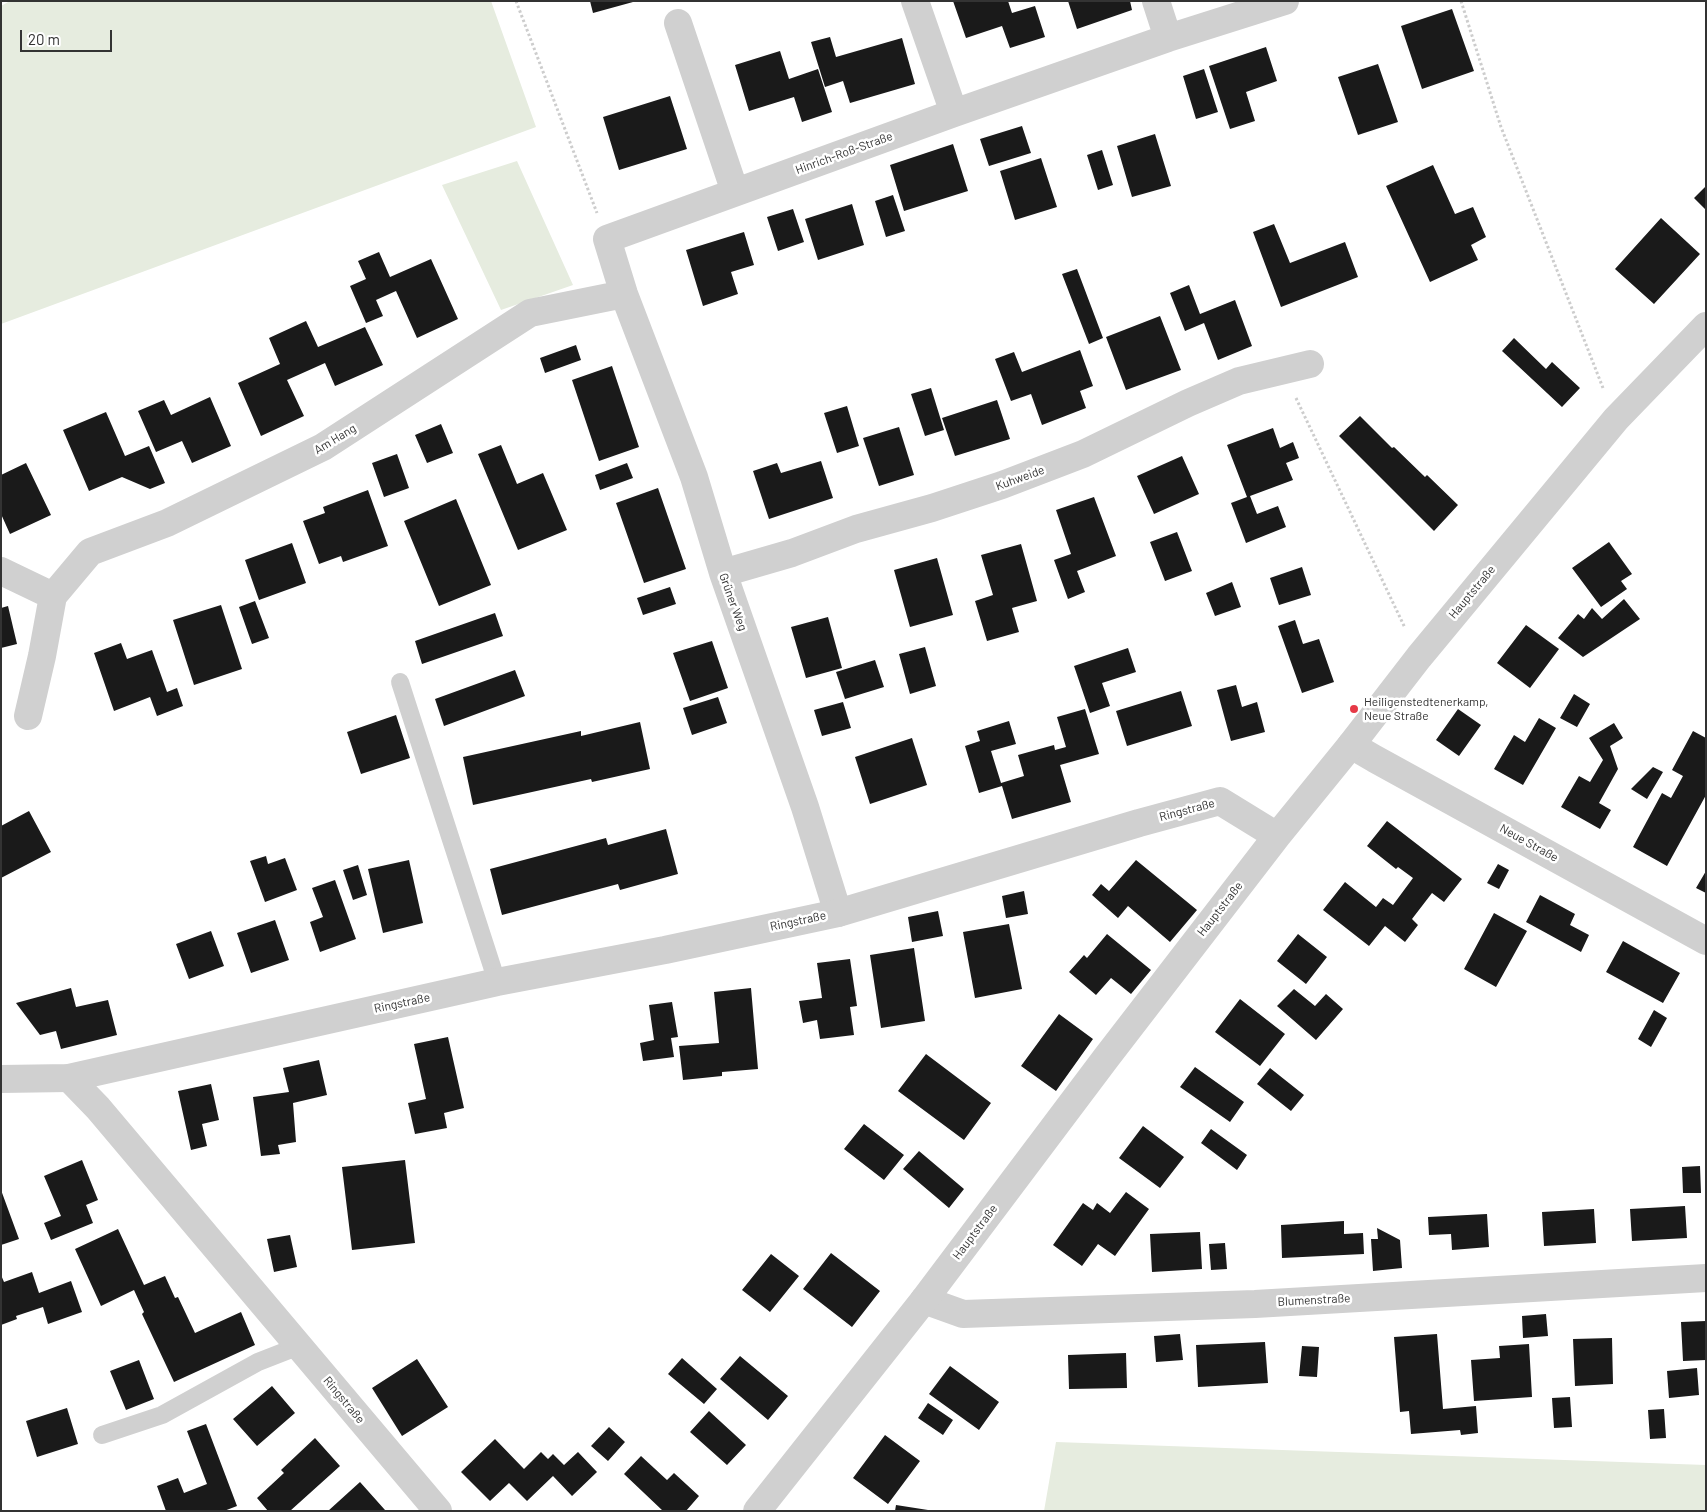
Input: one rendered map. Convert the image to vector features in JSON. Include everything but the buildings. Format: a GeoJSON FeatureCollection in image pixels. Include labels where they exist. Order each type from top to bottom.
{"type":"FeatureCollection","features":[{"type":"Feature","properties":{"kind":"street"},"geometry":{"type":"LineString","coordinates":[[915,1],[954,113]]}},
{"type":"Feature","properties":{"kind":"street"},"geometry":{"type":"LineString","coordinates":[[1156,1],[1168,38]]}},
{"type":"Feature","properties":{"kind":"street","name":"Hinrich-Roß-Straße"},"geometry":{"type":"LineString","coordinates":[[607,239],[954,113],[1168,38],[1280,2]]}},
{"type":"Feature","properties":{"kind":"street"},"geometry":{"type":"LineString","coordinates":[[678,23],[735,192]]}},
{"type":"Feature","properties":{"kind":"street"},"geometry":{"type":"LineString","coordinates":[[607,239],[624,294]]}},
{"type":"Feature","properties":{"kind":"street","name":"Grüner Weg"},"geometry":{"type":"LineString","coordinates":[[624,294],[694,477],[723,573],[805,807],[838,913]]}},
{"type":"Feature","properties":{"kind":"street","name":"Am Hang"},"geometry":{"type":"LineString","coordinates":[[28,716],[53,596],[90,552],[167,523],[323,447],[530,313],[624,294]]}},
{"type":"Feature","properties":{"kind":"street","name":"Hauptstraße"},"geometry":{"type":"LineString","coordinates":[[757,1511],[924,1300],[1106,1058],[1277,836],[1419,657],[1616,419],[1706,326]]}},
{"type":"Feature","properties":{"kind":"street","name":"Kuhweide"},"geometry":{"type":"LineString","coordinates":[[723,573],[792,553],[856,529],[932,508],[1002,485],[1083,454],[1188,403],[1239,381],[1310,364]]}},
{"type":"Feature","properties":{"kind":"street"},"geometry":{"type":"LineString","coordinates":[[1,571],[53,596]]}},
{"type":"Feature","properties":{"kind":"street","name":"Neue Straße"},"geometry":{"type":"LineString","coordinates":[[1351,745],[1706,942]]}},
{"type":"Feature","properties":{"kind":"street","name":"Ringstraße"},"geometry":{"type":"LineString","coordinates":[[69,1078],[497,982],[665,950],[838,913],[1139,823],[1220,801],[1277,836]]}},
{"type":"Feature","properties":{"kind":"street"},"geometry":{"type":"LineString","coordinates":[[1,1079],[69,1078]]}},
{"type":"Feature","properties":{"kind":"street","name":"Ringstraße"},"geometry":{"type":"LineString","coordinates":[[69,1078],[98,1108],[438,1511]]}},
{"type":"Feature","properties":{"kind":"street","name":"Blumenstraße"},"geometry":{"type":"LineString","coordinates":[[924,1300],[963,1314],[1041,1312],[1246,1304],[1706,1278]]}},
{"type":"Feature","properties":{"kind":"lane"},"geometry":{"type":"LineString","coordinates":[[400,682],[497,982]]}},
{"type":"Feature","properties":{"kind":"lane"},"geometry":{"type":"LineString","coordinates":[[102,1435],[162,1415],[258,1362],[299,1346]]}},
{"type":"Feature","properties":{"kind":"path"},"geometry":{"type":"LineString","coordinates":[[516,1],[607,239]]}},
{"type":"Feature","properties":{"kind":"path"},"geometry":{"type":"LineString","coordinates":[[1461,1],[1501,127],[1616,419]]}},
{"type":"Feature","properties":{"kind":"path"},"geometry":{"type":"LineString","coordinates":[[1283,371],[1419,657]]}},
{"type":"Feature","properties":{"kind":"shaded area"},"geometry":{"type":"Polygon","coordinates":[[[10,1],[491,1],[536,127],[1,324],[1,6],[10,1]]]}},
{"type":"Feature","properties":{"kind":"shaded area"},"geometry":{"type":"Polygon","coordinates":[[[517,161],[573,285],[501,310],[442,185],[517,161]]]}},
{"type":"Feature","properties":{"kind":"shaded area"},"geometry":{"type":"Polygon","coordinates":[[[1056,1442],[1706,1465],[1706,1511],[1044,1511],[1056,1442]]]}},
{"type":"Feature","properties":{"kind":"place","name":"Heiligenstedtenerkamp, Neue Straße"},"geometry":{"type":"Point","coordinates":[1354,709]}}]}
